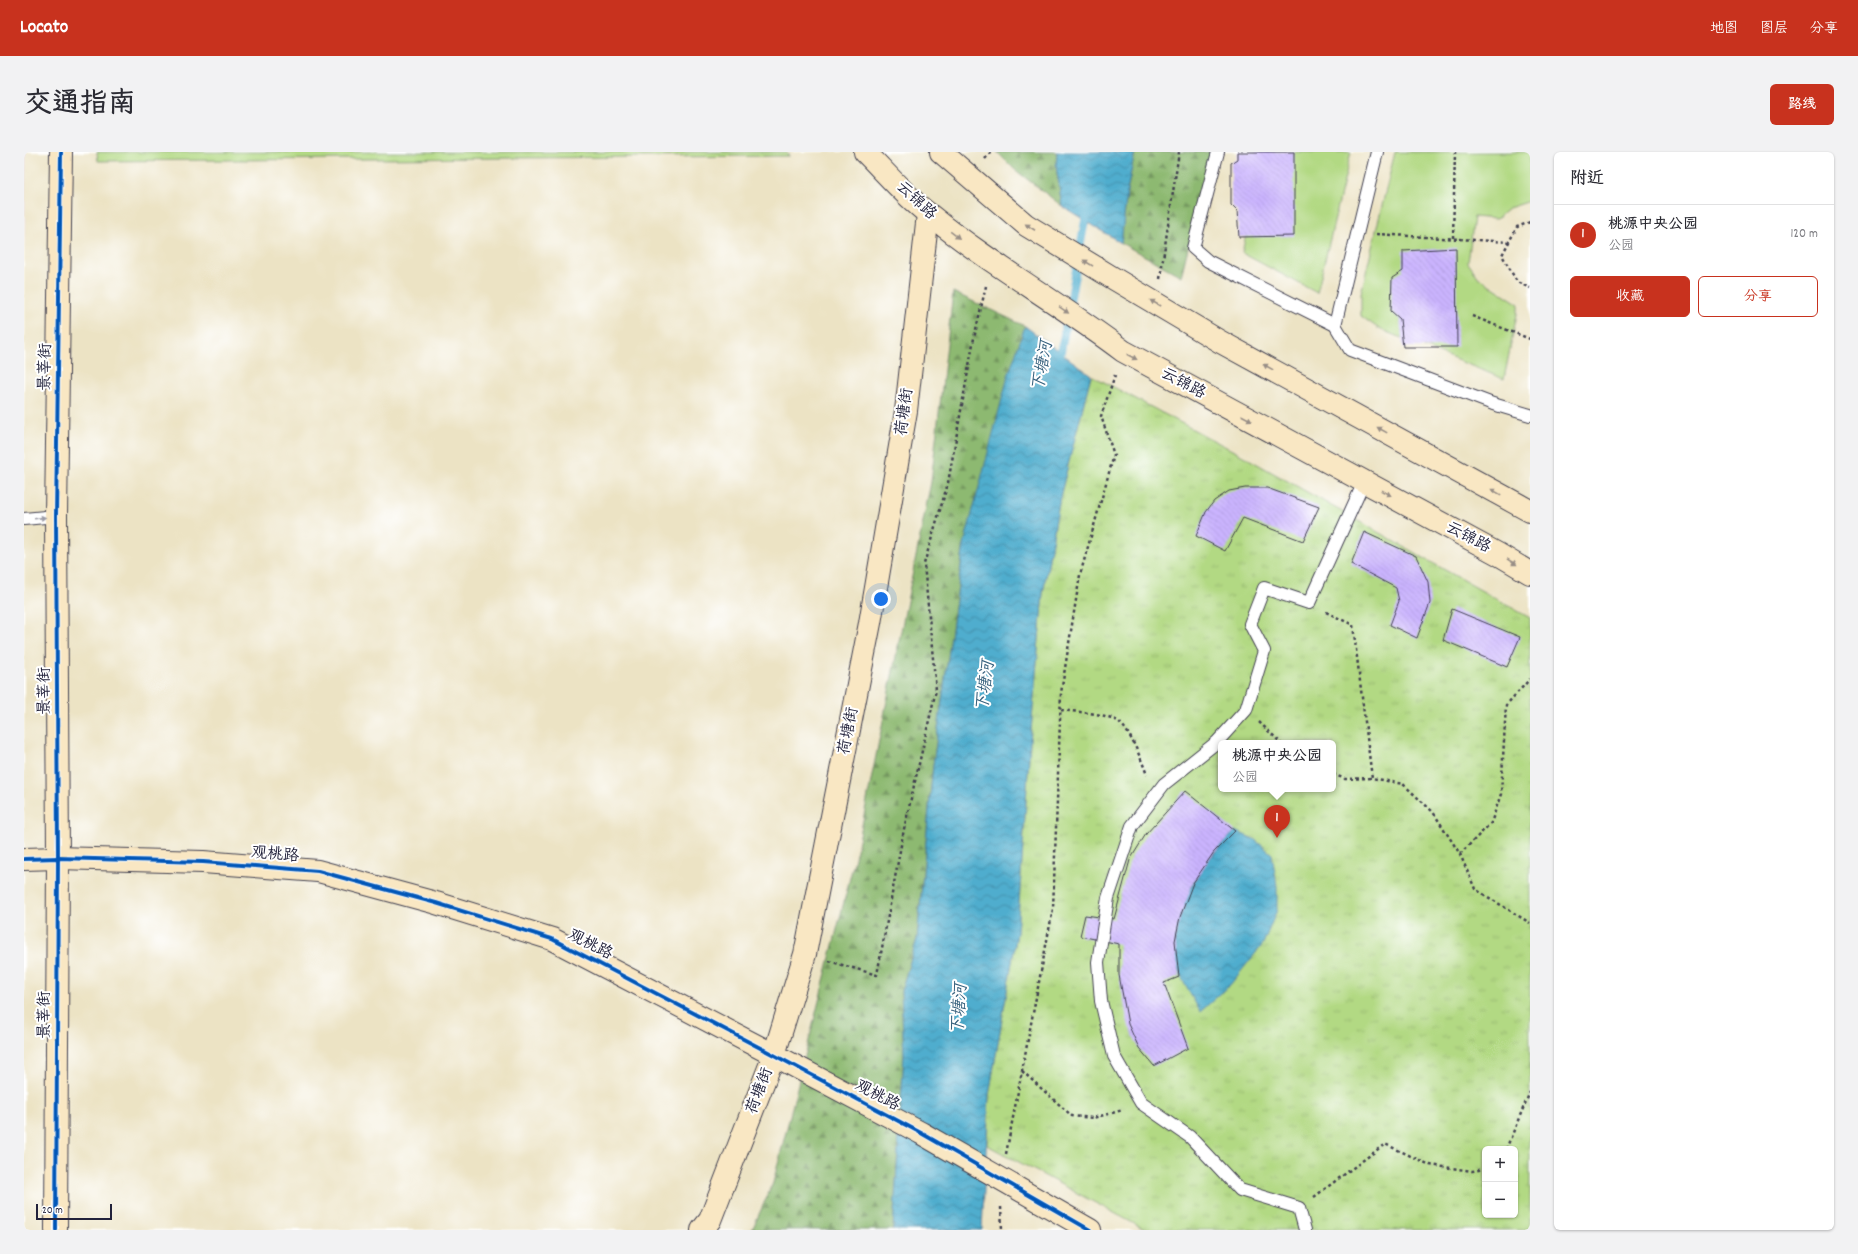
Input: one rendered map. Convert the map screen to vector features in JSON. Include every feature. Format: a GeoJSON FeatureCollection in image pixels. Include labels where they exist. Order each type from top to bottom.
{"type":"FeatureCollection","features":[{"type":"Feature","properties":{"kind":"street","name":"景莘街"},"geometry":{"type":"LineString","coordinates":[[56,1230],[58,858],[56,516],[62,152]]}},
{"type":"Feature","properties":{"kind":"street","name":"云锦路"},"geometry":{"type":"LineString","coordinates":[[865,152],[928,214],[992,262],[1123,351],[1530,573]]}},
{"type":"Feature","properties":{"kind":"street"},"geometry":{"type":"LineString","coordinates":[[941,152],[1026,225],[1219,341],[1530,511]]}},
{"type":"Feature","properties":{"kind":"street","name":"荷塘街"},"geometry":{"type":"LineString","coordinates":[[702,1230],[710,1220],[774,1054],[805,954],[870,623],[906,411],[928,214]]}},
{"type":"Feature","properties":{"kind":"street","name":"观桃路"},"geometry":{"type":"LineString","coordinates":[[24,859],[58,858],[203,862],[318,871],[436,903],[552,939],[774,1054],[921,1133],[1090,1230]]}},
{"type":"Feature","properties":{"kind":"lane"},"geometry":{"type":"LineString","coordinates":[[1218,152],[1193,248],[1208,261],[1335,325],[1350,350],[1493,404],[1530,415]]}},
{"type":"Feature","properties":{"kind":"lane"},"geometry":{"type":"LineString","coordinates":[[1335,325],[1377,152]]}},
{"type":"Feature","properties":{"kind":"lane"},"geometry":{"type":"LineString","coordinates":[[1219,740],[1246,710],[1264,651],[1250,624],[1264,588],[1309,603],[1364,482]]}},
{"type":"Feature","properties":{"kind":"lane"},"geometry":{"type":"LineString","coordinates":[[24,519],[56,516]]}},
{"type":"Feature","properties":{"kind":"lane"},"geometry":{"type":"LineString","coordinates":[[1218,741],[1164,784],[1132,826],[1108,898],[1098,962],[1101,1001],[1114,1056],[1142,1103],[1190,1137],[1240,1190],[1299,1208],[1305,1230]]}},
{"type":"Feature","properties":{"kind":"path"},"geometry":{"type":"LineString","coordinates":[[1157,304],[1179,152]]}},
{"type":"Feature","properties":{"kind":"path"},"geometry":{"type":"LineString","coordinates":[[1453,238],[1455,152]]}},
{"type":"Feature","properties":{"kind":"path"},"geometry":{"type":"LineString","coordinates":[[1530,222],[1517,227],[1502,255],[1517,282],[1530,288]]}},
{"type":"Feature","properties":{"kind":"path"},"geometry":{"type":"LineString","coordinates":[[1357,233],[1509,242]]}},
{"type":"Feature","properties":{"kind":"path"},"geometry":{"type":"LineString","coordinates":[[805,954],[878,975],[904,829],[936,690],[924,564],[948,483],[974,338],[992,262]]}},
{"type":"Feature","properties":{"kind":"path"},"geometry":{"type":"LineString","coordinates":[[1472,316],[1530,339]]}},
{"type":"Feature","properties":{"kind":"path"},"geometry":{"type":"LineString","coordinates":[[1001,1178],[1053,909],[1061,693],[1080,575],[1114,455],[1101,416],[1123,351]]}},
{"type":"Feature","properties":{"kind":"path"},"geometry":{"type":"LineString","coordinates":[[1309,603],[1353,625],[1372,778]]}},
{"type":"Feature","properties":{"kind":"path"},"geometry":{"type":"LineString","coordinates":[[1460,854],[1491,823],[1501,794],[1506,705],[1530,679]]}},
{"type":"Feature","properties":{"kind":"path"},"geometry":{"type":"LineString","coordinates":[[1061,710],[1098,714],[1119,722],[1137,748],[1155,796]]}},
{"type":"Feature","properties":{"kind":"path"},"geometry":{"type":"LineString","coordinates":[[1246,710],[1277,740]]}},
{"type":"Feature","properties":{"kind":"path"},"geometry":{"type":"LineString","coordinates":[[1336,775],[1345,779],[1372,778],[1402,784],[1433,812],[1460,854],[1475,889],[1530,923]]}},
{"type":"Feature","properties":{"kind":"path"},"geometry":{"type":"LineString","coordinates":[[1022,1070],[1072,1116],[1093,1118],[1118,1113],[1142,1103]]}},
{"type":"Feature","properties":{"kind":"path"},"geometry":{"type":"LineString","coordinates":[[1507,1146],[1530,1092]]}},
{"type":"Feature","properties":{"kind":"path"},"geometry":{"type":"LineString","coordinates":[[1299,1208],[1385,1144],[1430,1165],[1472,1171],[1482,1169]]}},
{"type":"Feature","properties":{"kind":"shaded area"},"geometry":{"type":"Polygon","coordinates":[[[24,152],[26,152],[24,255],[24,152]]]}},
{"type":"Feature","properties":{"kind":"green space"},"geometry":{"type":"Polygon","coordinates":[[[97,152],[786,152],[789,156],[98,161],[97,152]]]}},
{"type":"Feature","properties":{"kind":"green space"},"geometry":{"type":"Polygon","coordinates":[[[997,152],[1057,152],[1056,166],[1062,206],[1014,169],[997,152]]]}},
{"type":"Feature","properties":{"kind":"green space"},"geometry":{"type":"Polygon","coordinates":[[[1135,152],[1212,152],[1181,276],[1121,243],[1127,191],[1135,152]]]}},
{"type":"Feature","properties":{"kind":"green space"},"geometry":{"type":"Polygon","coordinates":[[[1264,152],[1351,152],[1317,293],[1242,253],[1264,152]]]}},
{"type":"Feature","properties":{"kind":"green space"},"geometry":{"type":"Polygon","coordinates":[[[1395,152],[1530,152],[1530,201],[1509,208],[1496,219],[1474,217],[1468,263],[1479,278],[1519,304],[1504,379],[1379,329],[1361,316],[1361,293],[1395,152]]]}},
{"type":"Feature","properties":{"kind":"green space"},"geometry":{"type":"Polygon","coordinates":[[[953,292],[1025,326],[964,544],[933,765],[917,939],[901,991],[904,1055],[893,1230],[752,1230],[773,1183],[857,850],[931,482],[953,292]]]}},
{"type":"Feature","properties":{"kind":"green space"},"geometry":{"type":"Polygon","coordinates":[[[1091,375],[1245,457],[1530,618],[1530,1230],[1146,1230],[987,1145],[989,1095],[1017,933],[1030,742],[1043,593],[1060,497],[1091,375]]]}},
{"type":"Feature","properties":{"kind":"water"},"geometry":{"type":"Polygon","coordinates":[[[1057,152],[1135,152],[1127,191],[1121,243],[1062,206],[1056,166],[1057,152]]]}},
{"type":"Feature","properties":{"kind":"water"},"geometry":{"type":"Polygon","coordinates":[[[1025,326],[1091,375],[1060,497],[1043,593],[1030,742],[1017,933],[989,1095],[982,1230],[893,1230],[904,1055],[901,991],[917,939],[933,765],[964,544],[1008,376],[1025,326]]]}},
{"type":"Feature","properties":{"kind":"water"},"geometry":{"type":"Polygon","coordinates":[[[1235,831],[1254,839],[1272,854],[1277,886],[1277,910],[1263,944],[1230,985],[1200,1012],[1181,977],[1177,966],[1175,951],[1178,921],[1189,891],[1197,877],[1216,850],[1235,831]]]}},
{"type":"Feature","properties":{"kind":"building"},"geometry":{"type":"Polygon","coordinates":[[[1237,152],[1294,152],[1294,236],[1239,237],[1237,211],[1231,205],[1231,163],[1237,159],[1237,152]]]}},
{"type":"Feature","properties":{"kind":"building"},"geometry":{"type":"Polygon","coordinates":[[[1456,248],[1457,347],[1403,347],[1400,319],[1391,311],[1392,278],[1403,271],[1403,251],[1456,248]]]}},
{"type":"Feature","properties":{"kind":"building"},"geometry":{"type":"Polygon","coordinates":[[[1245,488],[1267,488],[1319,507],[1303,541],[1243,518],[1225,551],[1196,536],[1206,512],[1214,501],[1229,491],[1245,488]]]}},
{"type":"Feature","properties":{"kind":"building"},"geometry":{"type":"Polygon","coordinates":[[[1364,532],[1416,556],[1428,582],[1430,603],[1417,638],[1390,625],[1399,601],[1396,588],[1351,564],[1364,532]]]}},
{"type":"Feature","properties":{"kind":"building"},"geometry":{"type":"Polygon","coordinates":[[[1452,609],[1520,637],[1507,667],[1443,640],[1452,609]]]}},
{"type":"Feature","properties":{"kind":"building"},"geometry":{"type":"Polygon","coordinates":[[[1185,791],[1235,831],[1214,852],[1193,883],[1180,917],[1175,941],[1179,977],[1164,983],[1188,1048],[1154,1066],[1139,1048],[1128,1024],[1119,975],[1119,944],[1080,936],[1085,915],[1114,919],[1130,860],[1146,834],[1185,791]]]}},
{"type":"Feature","properties":{"kind":"waterway","name":"下塘河"},"geometry":{"type":"LineString","coordinates":[[1059,362],[1087,210]]}},
{"type":"Feature","properties":{"kind":"cycle path"},"geometry":{"type":"LineString","coordinates":[[56,1230],[58,858],[56,516],[61,152]]}},
{"type":"Feature","properties":{"kind":"cycle path"},"geometry":{"type":"LineString","coordinates":[[24,859],[58,858],[203,862],[318,871],[436,903],[552,939],[921,1133],[1090,1230]]}},
{"type":"Feature","properties":{"kind":"place","name":"桃源中央公园"},"geometry":{"type":"Point","coordinates":[1277,838]}}]}
